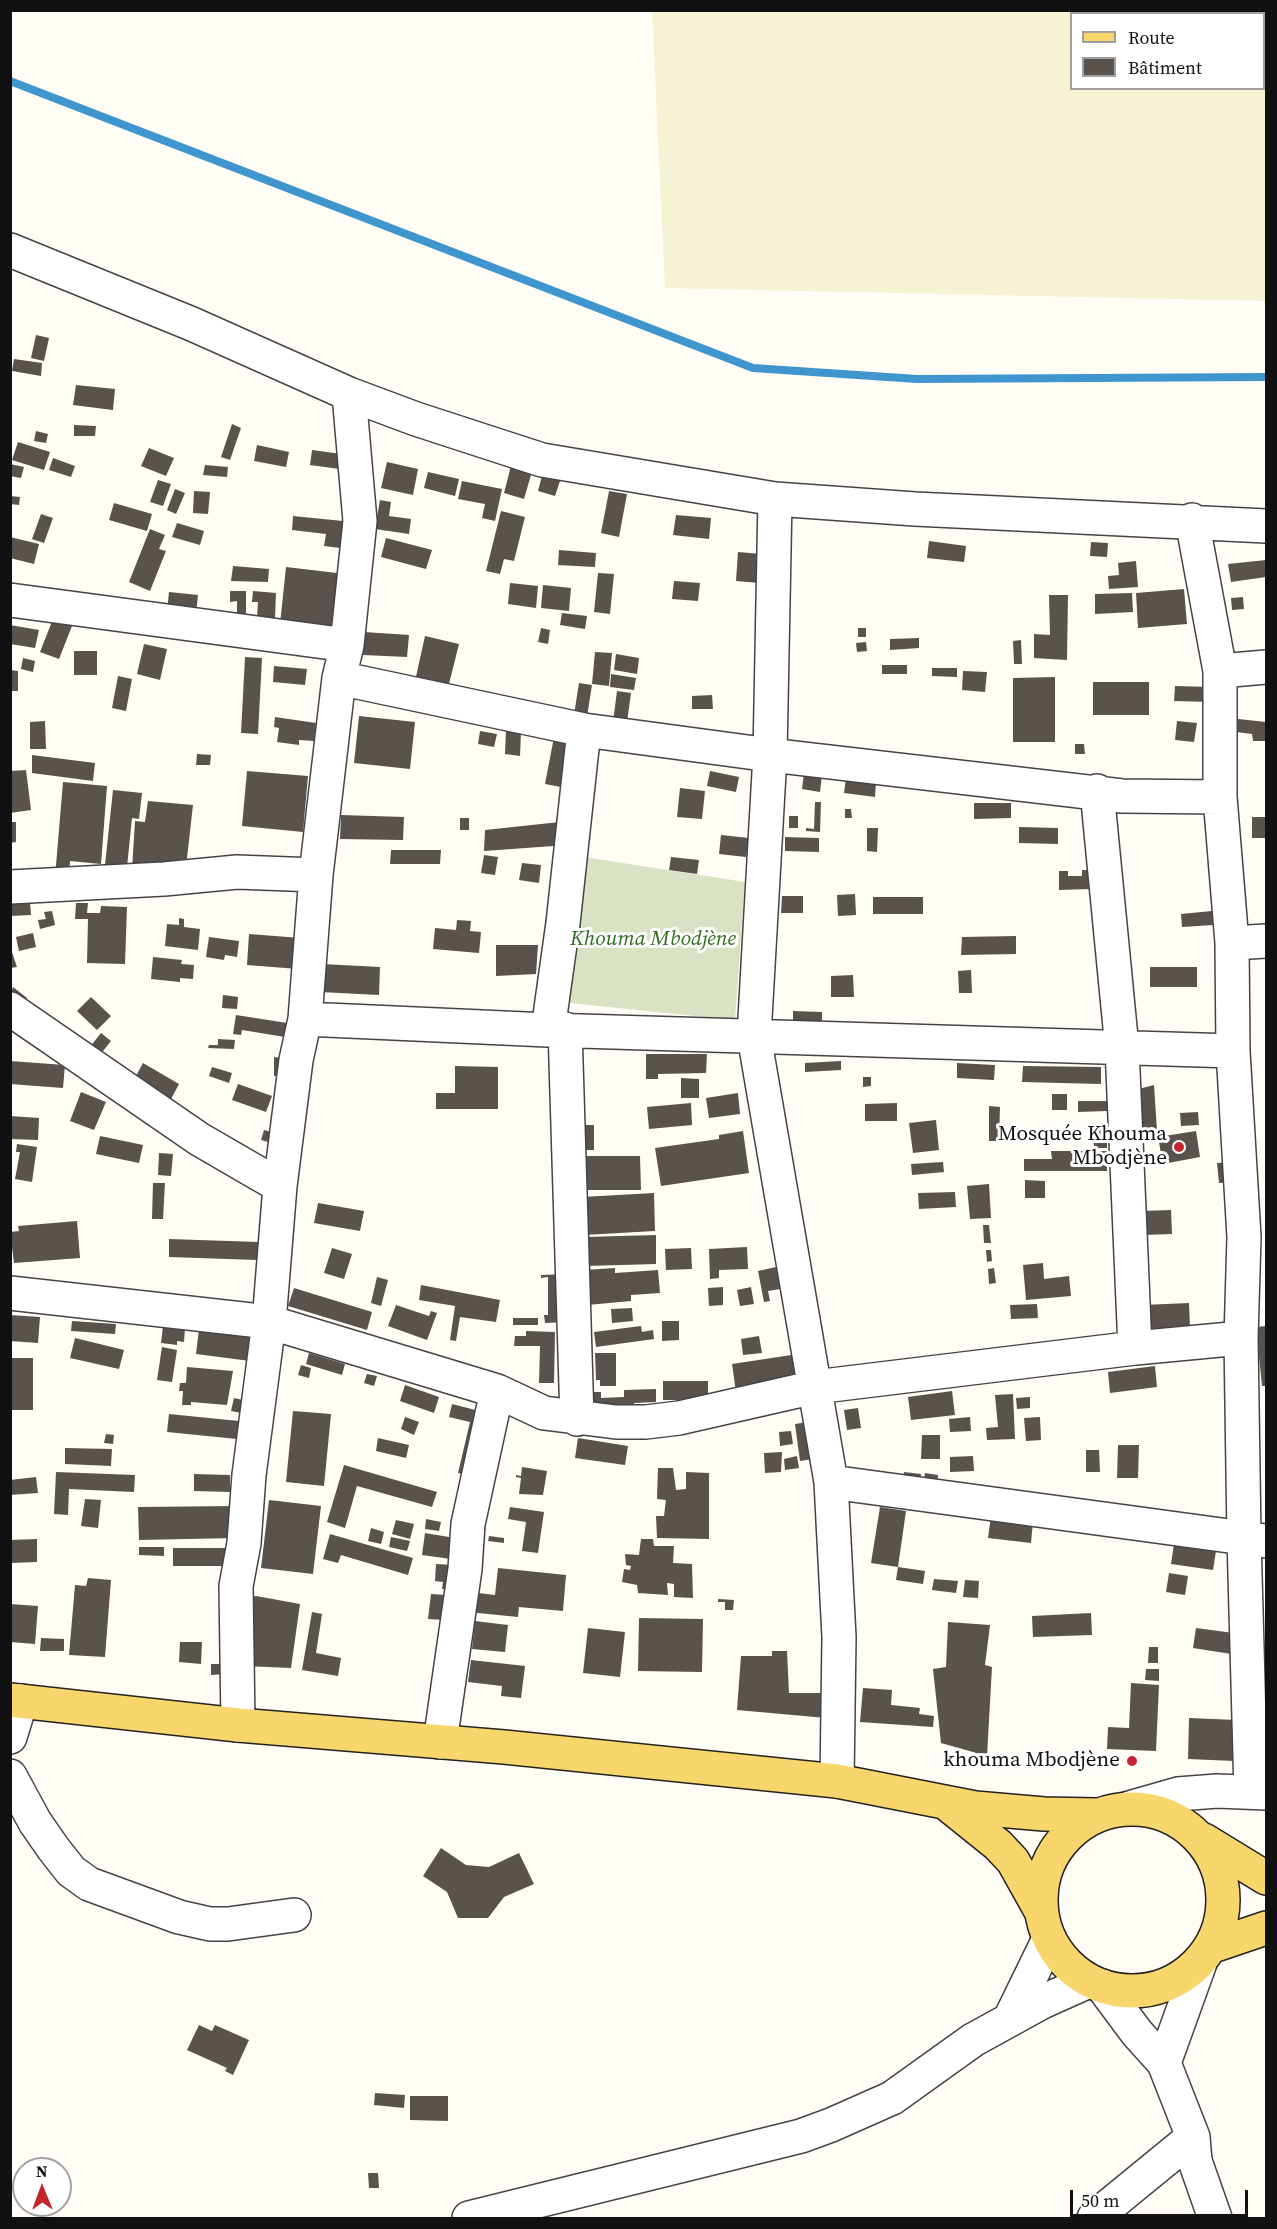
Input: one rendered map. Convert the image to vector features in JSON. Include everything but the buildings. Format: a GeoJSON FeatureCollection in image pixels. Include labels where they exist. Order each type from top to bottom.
{"type":"FeatureCollection","features":[{"type":"Feature","properties":{"kind":"main road"},"geometry":{"type":"LineString","coordinates":[[16,1701],[238,1725],[440,1742],[837,1781],[946,1803],[1032,1813],[1097,1815],[1128,1808],[1156,1811],[1173,1818],[1202,1839],[1266,1878]]}},
{"type":"Feature","properties":{"kind":"main road"},"geometry":{"type":"LineString","coordinates":[[946,1803],[998,1845],[1013,1861],[1066,1963],[1095,1983],[1128,1991],[1154,1989],[1179,1979],[1206,1954],[1266,1929]]}},
{"type":"Feature","properties":{"kind":"main road"},"geometry":{"type":"LineString","coordinates":[[1045,1925],[1042,1881],[1053,1854],[1071,1831],[1097,1815]]}},
{"type":"Feature","properties":{"kind":"main road"},"geometry":{"type":"LineString","coordinates":[[1202,1839],[1221,1872],[1224,1910],[1206,1954]]}},
{"type":"Feature","properties":{"kind":"street"},"geometry":{"type":"LineString","coordinates":[[10,250],[192,324],[349,394],[416,419],[542,460],[775,499],[978,513],[1192,520],[1266,526]]}},
{"type":"Feature","properties":{"kind":"street"},"geometry":{"type":"LineString","coordinates":[[238,1725],[236,1586],[244,1543],[249,1475],[269,1322],[280,1186],[296,1060],[306,1019],[316,875],[339,678],[347,645],[360,521],[349,394]]}},
{"type":"Feature","properties":{"kind":"street"},"geometry":{"type":"LineString","coordinates":[[775,499],[770,755],[754,1036],[831,1482],[839,1637],[837,1781]]}},
{"type":"Feature","properties":{"kind":"street"},"geometry":{"type":"LineString","coordinates":[[1128,1808],[1178,1794],[1259,1793],[1255,1540],[1241,1338],[1255,1235],[1233,1051],[1232,943],[1220,797],[1220,671],[1192,520]]}},
{"type":"Feature","properties":{"kind":"street"},"geometry":{"type":"LineString","coordinates":[[10,600],[347,645]]}},
{"type":"Feature","properties":{"kind":"street"},"geometry":{"type":"LineString","coordinates":[[1220,671],[1266,668]]}},
{"type":"Feature","properties":{"kind":"street"},"geometry":{"type":"LineString","coordinates":[[339,678],[584,730],[770,755],[1122,795],[1220,797]]}},
{"type":"Feature","properties":{"kind":"street"},"geometry":{"type":"LineString","coordinates":[[577,1419],[556,1030],[563,923],[584,730]]}},
{"type":"Feature","properties":{"kind":"street"},"geometry":{"type":"LineString","coordinates":[[1097,791],[1122,1048],[1135,1348]]}},
{"type":"Feature","properties":{"kind":"street"},"geometry":{"type":"LineString","coordinates":[[10,887],[164,879],[237,872],[316,875]]}},
{"type":"Feature","properties":{"kind":"street"},"geometry":{"type":"LineString","coordinates":[[1232,943],[1266,941]]}},
{"type":"Feature","properties":{"kind":"street"},"geometry":{"type":"LineString","coordinates":[[10,1009],[199,1139],[280,1186]]}},
{"type":"Feature","properties":{"kind":"street"},"geometry":{"type":"LineString","coordinates":[[306,1019],[556,1030],[1233,1051]]}},
{"type":"Feature","properties":{"kind":"street"},"geometry":{"type":"LineString","coordinates":[[10,1293],[269,1322],[497,1391],[544,1413],[577,1419],[646,1422],[679,1418],[815,1387],[1135,1348],[1241,1338]]}},
{"type":"Feature","properties":{"kind":"street"},"geometry":{"type":"LineString","coordinates":[[440,1742],[465,1569],[468,1524],[497,1391]]}},
{"type":"Feature","properties":{"kind":"street"},"geometry":{"type":"LineString","coordinates":[[831,1482],[1255,1540]]}},
{"type":"Feature","properties":{"kind":"street"},"geometry":{"type":"LineString","coordinates":[[10,1737],[16,1701]]}},
{"type":"Feature","properties":{"kind":"street"},"geometry":{"type":"LineString","coordinates":[[10,1776],[35,1822],[53,1848],[71,1871],[89,1884],[179,1917],[210,1924],[228,1924],[294,1915]]}},
{"type":"Feature","properties":{"kind":"street"},"geometry":{"type":"LineString","coordinates":[[1010,2019],[1045,1925]]}},
{"type":"Feature","properties":{"kind":"street"},"geometry":{"type":"LineString","coordinates":[[1164,2063],[1206,1954]]}},
{"type":"Feature","properties":{"kind":"street"},"geometry":{"type":"LineString","coordinates":[[469,2218],[801,2136],[831,2125],[892,2098],[950,2055],[1010,2019],[1095,1983],[1164,2063],[1193,2137],[1195,2161],[1215,2218]]}},
{"type":"Feature","properties":{"kind":"street"},"geometry":{"type":"LineString","coordinates":[[1094,2218],[1193,2137]]}},
{"type":"Feature","properties":{"kind":"shaded area"},"geometry":{"type":"Polygon","coordinates":[[[652,11],[1266,11],[1266,301],[665,288],[652,11]]]}},
{"type":"Feature","properties":{"kind":"green space","name":"Khouma Mbodjène"},"geometry":{"type":"Polygon","coordinates":[[[584,857],[745,882],[735,1020],[569,1003],[584,857]]]}},
{"type":"Feature","properties":{"kind":"waterway"},"geometry":{"type":"LineString","coordinates":[[10,81],[753,368],[917,379],[1266,377]]}},
{"type":"Feature","properties":{"kind":"place","name":"Mosquée Khouma Mbodjène"},"geometry":{"type":"Point","coordinates":[1179,1147]}},
{"type":"Feature","properties":{"kind":"place","name":"khouma Mbodjène"},"geometry":{"type":"Point","coordinates":[1132,1761]}}]}
